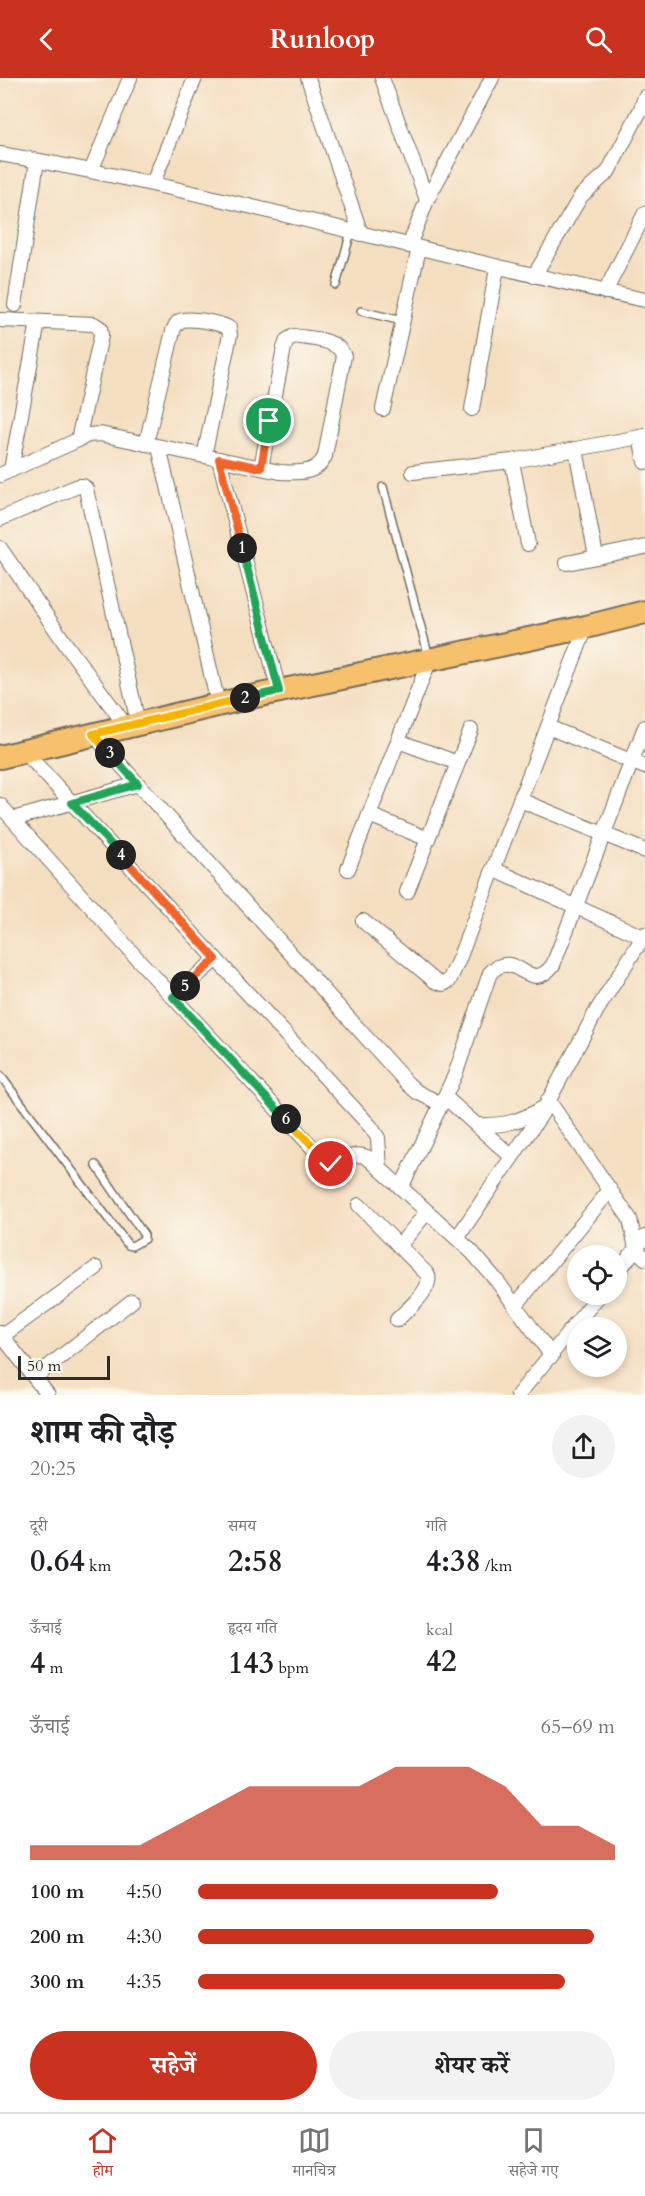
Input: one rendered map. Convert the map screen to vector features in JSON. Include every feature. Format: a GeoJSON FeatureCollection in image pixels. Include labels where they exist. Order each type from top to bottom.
{"type":"FeatureCollection","features":[{"type":"Feature","properties":{"kind":"main road"},"geometry":{"type":"LineString","coordinates":[[0,757],[218,704],[586,627],[645,612]]}},
{"type":"Feature","properties":{"kind":"street"},"geometry":{"type":"LineString","coordinates":[[92,171],[130,78]]}},
{"type":"Feature","properties":{"kind":"street"},"geometry":{"type":"LineString","coordinates":[[153,183],[195,78]]}},
{"type":"Feature","properties":{"kind":"street"},"geometry":{"type":"LineString","coordinates":[[308,78],[356,233]]}},
{"type":"Feature","properties":{"kind":"street"},"geometry":{"type":"LineString","coordinates":[[382,78],[427,200]]}},
{"type":"Feature","properties":{"kind":"street"},"geometry":{"type":"LineString","coordinates":[[383,409],[402,321],[414,247],[427,200],[492,78]]}},
{"type":"Feature","properties":{"kind":"street"},"geometry":{"type":"LineString","coordinates":[[534,276],[580,196],[608,172],[645,97]]}},
{"type":"Feature","properties":{"kind":"street"},"geometry":{"type":"LineString","coordinates":[[0,154],[153,183],[497,268],[645,300]]}},
{"type":"Feature","properties":{"kind":"street"},"geometry":{"type":"LineString","coordinates":[[15,305],[37,161]]}},
{"type":"Feature","properties":{"kind":"street"},"geometry":{"type":"LineString","coordinates":[[605,292],[645,213]]}},
{"type":"Feature","properties":{"kind":"street"},"geometry":{"type":"LineString","coordinates":[[472,409],[497,268]]}},
{"type":"Feature","properties":{"kind":"street"},"geometry":{"type":"LineString","coordinates":[[0,320],[94,324],[100,328],[101,336],[78,440]]}},
{"type":"Feature","properties":{"kind":"street"},"geometry":{"type":"LineString","coordinates":[[204,456],[230,335],[229,328],[223,324],[184,320],[177,323],[173,331],[153,445],[218,704]]}},
{"type":"Feature","properties":{"kind":"street"},"geometry":{"type":"LineString","coordinates":[[5,473],[38,322]]}},
{"type":"Feature","properties":{"kind":"street"},"geometry":{"type":"LineString","coordinates":[[5,473],[88,435],[100,434],[261,468],[298,473],[312,470],[322,463],[344,356],[341,348],[336,344],[294,336],[287,340],[261,468]]}},
{"type":"Feature","properties":{"kind":"street"},"geometry":{"type":"LineString","coordinates":[[413,472],[512,461],[643,437],[645,462]]}},
{"type":"Feature","properties":{"kind":"street"},"geometry":{"type":"LineString","coordinates":[[576,449],[596,557]]}},
{"type":"Feature","properties":{"kind":"street"},"geometry":{"type":"LineString","coordinates":[[219,459],[279,691]]}},
{"type":"Feature","properties":{"kind":"street"},"geometry":{"type":"LineString","coordinates":[[512,461],[528,544]]}},
{"type":"Feature","properties":{"kind":"street"},"geometry":{"type":"LineString","coordinates":[[0,519],[78,486],[87,489],[132,724]]}},
{"type":"Feature","properties":{"kind":"street"},"geometry":{"type":"LineString","coordinates":[[567,563],[645,547]]}},
{"type":"Feature","properties":{"kind":"street"},"geometry":{"type":"LineString","coordinates":[[0,548],[67,646],[132,724]]}},
{"type":"Feature","properties":{"kind":"street"},"geometry":{"type":"LineString","coordinates":[[363,921],[435,981],[443,984],[449,981],[586,627]]}},
{"type":"Feature","properties":{"kind":"street"},"geometry":{"type":"LineString","coordinates":[[348,869],[430,659]]}},
{"type":"Feature","properties":{"kind":"street"},"geometry":{"type":"LineString","coordinates":[[548,727],[638,764]]}},
{"type":"Feature","properties":{"kind":"street"},"geometry":{"type":"LineString","coordinates":[[401,1188],[466,1046],[490,973],[498,965],[507,964],[531,976],[539,976],[547,973],[553,964],[604,834],[638,764],[645,727]]}},
{"type":"Feature","properties":{"kind":"street"},"geometry":{"type":"LineString","coordinates":[[407,892],[471,730]]}},
{"type":"Feature","properties":{"kind":"street"},"geometry":{"type":"LineString","coordinates":[[93,734],[408,1084],[417,1092],[443,1100],[477,1125],[512,1157]]}},
{"type":"Feature","properties":{"kind":"street"},"geometry":{"type":"LineString","coordinates":[[398,741],[458,763]]}},
{"type":"Feature","properties":{"kind":"street"},"geometry":{"type":"LineString","coordinates":[[24,751],[371,1128],[378,1138],[380,1169]]}},
{"type":"Feature","properties":{"kind":"street"},"geometry":{"type":"LineString","coordinates":[[13,819],[138,784]]}},
{"type":"Feature","properties":{"kind":"street"},"geometry":{"type":"LineString","coordinates":[[520,800],[645,851]]}},
{"type":"Feature","properties":{"kind":"street"},"geometry":{"type":"LineString","coordinates":[[0,804],[173,997],[324,1160],[331,1164],[338,1164],[358,1154],[367,1157],[487,1268],[552,1356]]}},
{"type":"Feature","properties":{"kind":"street"},"geometry":{"type":"LineString","coordinates":[[369,815],[428,839]]}},
{"type":"Feature","properties":{"kind":"street"},"geometry":{"type":"LineString","coordinates":[[457,1238],[546,1104],[597,1010],[644,936],[494,869]]}},
{"type":"Feature","properties":{"kind":"street"},"geometry":{"type":"LineString","coordinates":[[173,997],[216,959]]}},
{"type":"Feature","properties":{"kind":"street"},"geometry":{"type":"LineString","coordinates":[[477,1125],[500,1126],[523,1120],[546,1104]]}},
{"type":"Feature","properties":{"kind":"street"},"geometry":{"type":"LineString","coordinates":[[546,1104],[630,1219],[640,1253]]}},
{"type":"Feature","properties":{"kind":"street"},"geometry":{"type":"LineString","coordinates":[[515,1306],[610,1190]]}},
{"type":"Feature","properties":{"kind":"street"},"geometry":{"type":"LineString","coordinates":[[359,1206],[428,1275],[430,1281],[426,1288],[397,1320]]}},
{"type":"Feature","properties":{"kind":"street"},"geometry":{"type":"LineString","coordinates":[[399,1246],[427,1212]]}},
{"type":"Feature","properties":{"kind":"street"},"geometry":{"type":"LineString","coordinates":[[627,1264],[640,1253],[645,1237]]}},
{"type":"Feature","properties":{"kind":"street"},"geometry":{"type":"LineString","coordinates":[[48,1395],[1,1334],[96,1268]]}},
{"type":"Feature","properties":{"kind":"street"},"geometry":{"type":"LineString","coordinates":[[35,1377],[132,1301]]}},
{"type":"Feature","properties":{"kind":"street"},"geometry":{"type":"LineString","coordinates":[[518,1395],[591,1305]]}},
{"type":"Feature","properties":{"kind":"lane"},"geometry":{"type":"LineString","coordinates":[[336,285],[356,233]]}},
{"type":"Feature","properties":{"kind":"lane"},"geometry":{"type":"LineString","coordinates":[[361,311],[402,321]]}},
{"type":"Feature","properties":{"kind":"lane"},"geometry":{"type":"LineString","coordinates":[[383,487],[430,659]]}},
{"type":"Feature","properties":{"kind":"lane"},"geometry":{"type":"LineString","coordinates":[[0,1075],[124,1239],[132,1246],[144,1239],[144,1234],[96,1165]]}},
{"type":"Feature","properties":{"kind":"route"},"geometry":{"type":"LineString","coordinates":[[269,421],[261,468],[219,459],[279,691],[93,734],[138,784],[72,803],[216,959],[173,997],[324,1160],[331,1164]]}}]}
